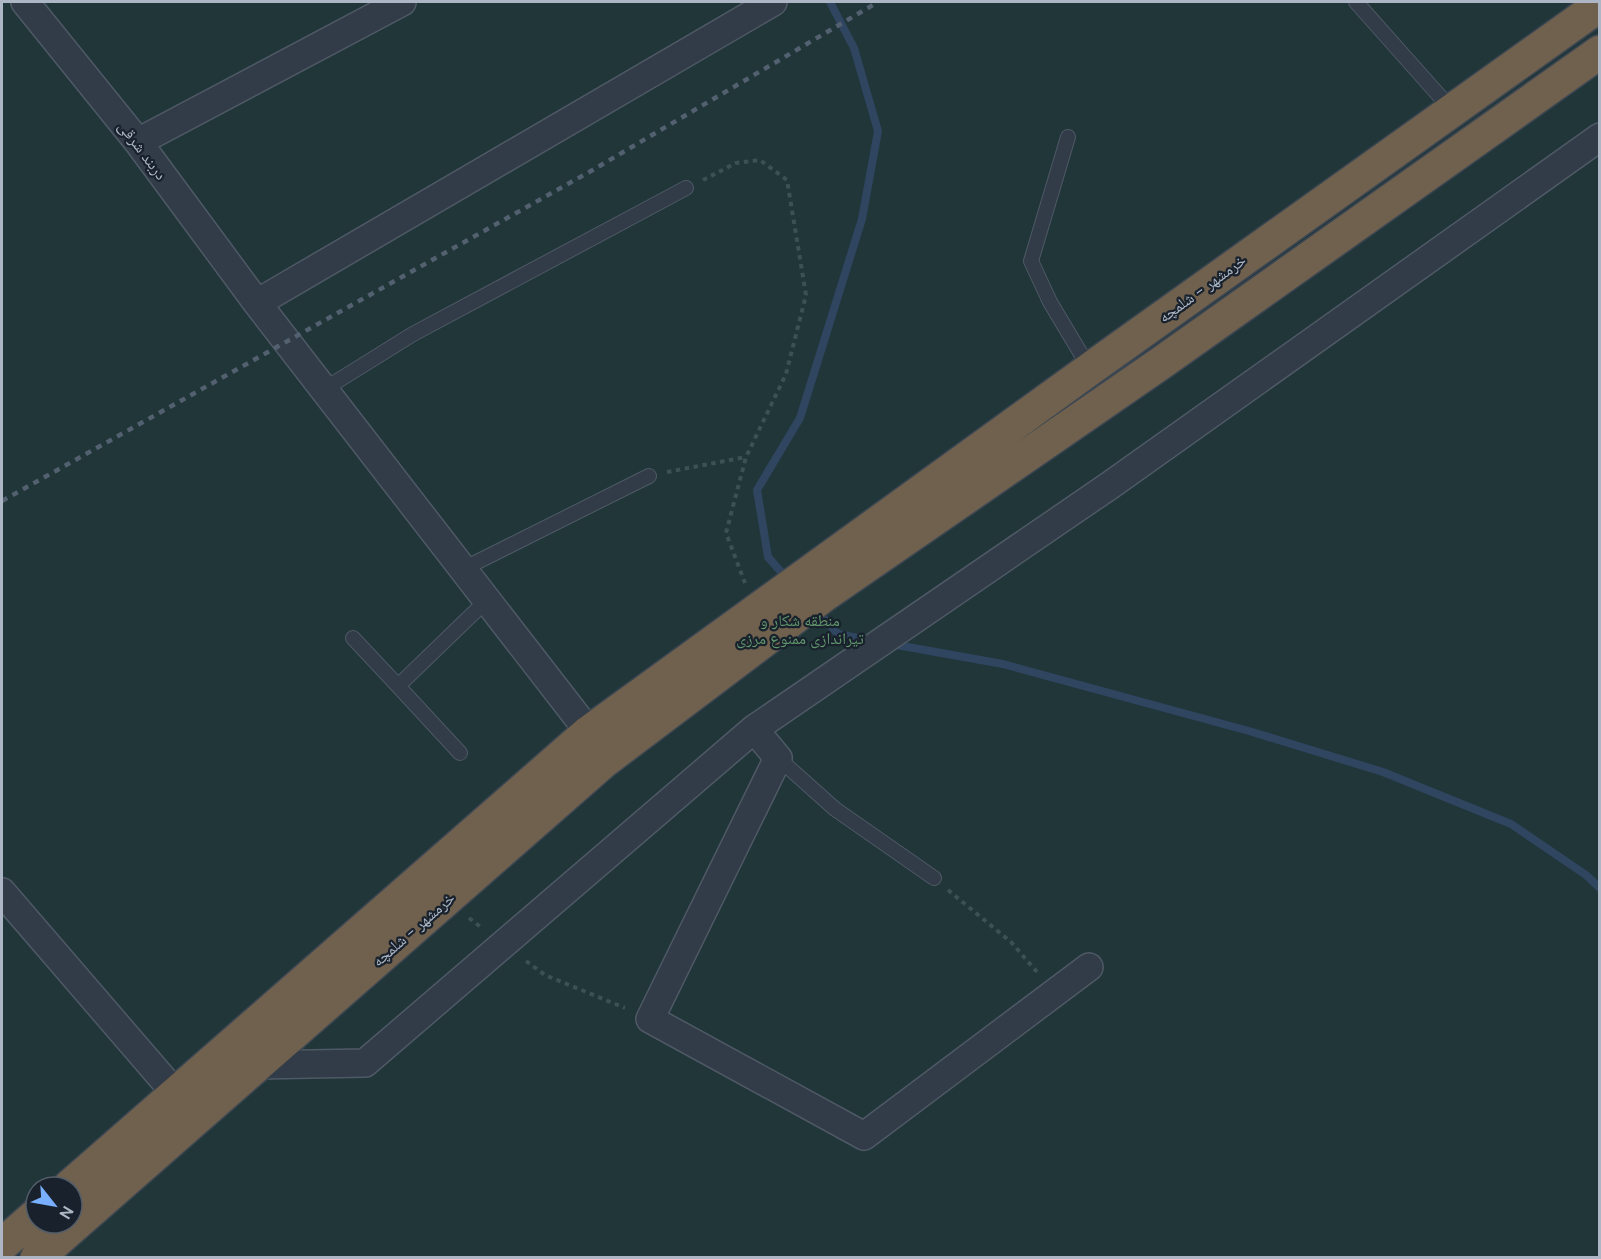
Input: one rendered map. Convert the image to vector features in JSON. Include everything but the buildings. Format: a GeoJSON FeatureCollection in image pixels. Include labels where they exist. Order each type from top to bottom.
{"type":"FeatureCollection","features":[{"type":"Feature","properties":{"kind":"highway","name":"خرمشهر - شلمچه"},"geometry":{"type":"LineString","coordinates":[[38,1257],[793,598],[1090,369],[1599,5]]}},
{"type":"Feature","properties":{"kind":"highway","name":"خرمشهر - شلمچه"},"geometry":{"type":"LineString","coordinates":[[83,1175],[589,732],[793,598],[1161,363],[1599,51]]}},
{"type":"Feature","properties":{"kind":"highway"},"geometry":{"type":"LineString","coordinates":[[2,1245],[24,1226]]}},
{"type":"Feature","properties":{"kind":"street","name":"دربند شرقی"},"geometry":{"type":"LineString","coordinates":[[25,2],[138,142],[323,390],[589,732]]}},
{"type":"Feature","properties":{"kind":"street"},"geometry":{"type":"LineString","coordinates":[[138,142],[402,2]]}},
{"type":"Feature","properties":{"kind":"street"},"geometry":{"type":"LineString","coordinates":[[257,303],[765,4]]}},
{"type":"Feature","properties":{"kind":"street"},"geometry":{"type":"LineString","coordinates":[[257,1065],[365,1063],[754,729],[1109,486],[1599,137]]}},
{"type":"Feature","properties":{"kind":"street"},"geometry":{"type":"LineString","coordinates":[[754,729],[778,758],[650,1019],[864,1136],[1089,967]]}},
{"type":"Feature","properties":{"kind":"street"},"geometry":{"type":"LineString","coordinates":[[2,892],[176,1094]]}},
{"type":"Feature","properties":{"kind":"lane"},"geometry":{"type":"LineString","coordinates":[[1356,2],[1452,110]]}},
{"type":"Feature","properties":{"kind":"lane"},"geometry":{"type":"LineString","coordinates":[[1068,136],[1031,261],[1050,302],[1090,369]]}},
{"type":"Feature","properties":{"kind":"lane"},"geometry":{"type":"LineString","coordinates":[[323,390],[413,334],[686,188]]}},
{"type":"Feature","properties":{"kind":"lane"},"geometry":{"type":"LineString","coordinates":[[462,569],[649,476]]}},
{"type":"Feature","properties":{"kind":"lane"},"geometry":{"type":"LineString","coordinates":[[398,686],[487,600]]}},
{"type":"Feature","properties":{"kind":"lane"},"geometry":{"type":"LineString","coordinates":[[352,638],[460,753]]}},
{"type":"Feature","properties":{"kind":"lane"},"geometry":{"type":"LineString","coordinates":[[778,758],[835,809],[934,878]]}},
{"type":"Feature","properties":{"kind":"path"},"geometry":{"type":"LineString","coordinates":[[686,188],[735,163],[760,160],[787,180],[806,295],[786,374],[746,457],[726,533],[793,598]]}},
{"type":"Feature","properties":{"kind":"path"},"geometry":{"type":"LineString","coordinates":[[649,476],[746,457]]}},
{"type":"Feature","properties":{"kind":"path"},"geometry":{"type":"LineString","coordinates":[[934,878],[1011,942],[1055,992]]}},
{"type":"Feature","properties":{"kind":"path"},"geometry":{"type":"LineString","coordinates":[[446,900],[491,934]]}},
{"type":"Feature","properties":{"kind":"path"},"geometry":{"type":"LineString","coordinates":[[518,955],[544,975],[650,1019]]}},
{"type":"Feature","properties":{"kind":"green space","name":"منطقه شکار و تیراندازی ممنوع مرزی"},"geometry":{"type":"Polygon","coordinates":[[[2,2],[1599,2],[1599,1257],[2,1258],[2,2]]]}},
{"type":"Feature","properties":{"kind":"waterway"},"geometry":{"type":"LineString","coordinates":[[789,581],[768,557],[757,490],[800,418],[862,219],[878,131],[854,48],[830,2]]}},
{"type":"Feature","properties":{"kind":"waterway"},"geometry":{"type":"LineString","coordinates":[[816,610],[838,634],[873,641]]}},
{"type":"Feature","properties":{"kind":"waterway"},"geometry":{"type":"LineString","coordinates":[[891,644],[1003,664],[1249,731],[1383,772],[1511,824],[1586,875],[1600,888]]}},
{"type":"Feature","properties":{"kind":"railway"},"geometry":{"type":"LineString","coordinates":[[2,501],[591,171],[878,2]]}}]}
